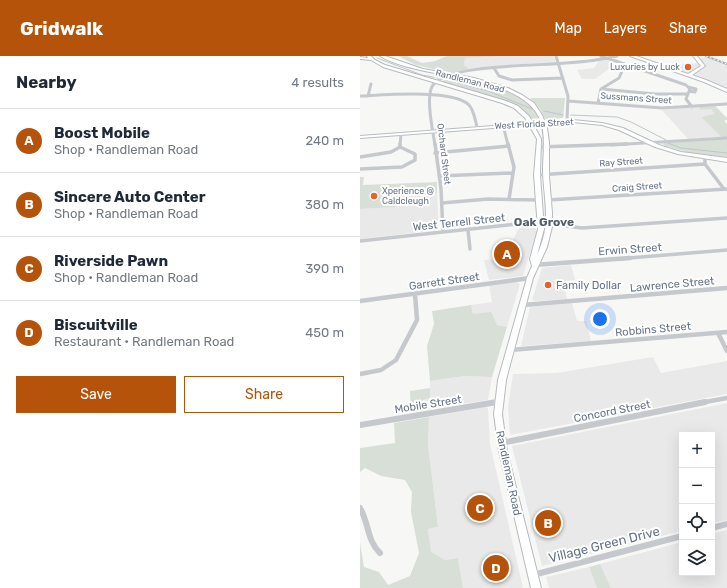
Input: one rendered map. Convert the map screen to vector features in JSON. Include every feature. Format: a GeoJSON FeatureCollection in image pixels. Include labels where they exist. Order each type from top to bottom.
{"type":"FeatureCollection","features":[{"type":"Feature","properties":{"kind":"main road","name":"Randleman Road"},"geometry":{"type":"LineString","coordinates":[[382,56],[416,68],[493,85],[513,92],[526,99],[536,108],[542,122],[546,147],[549,223],[539,259],[534,265],[530,278],[501,383],[498,420],[501,443],[536,588]]}},
{"type":"Feature","properties":{"kind":"main road"},"geometry":{"type":"LineString","coordinates":[[632,56],[689,75],[727,91]]}},
{"type":"Feature","properties":{"kind":"main road"},"geometry":{"type":"LineString","coordinates":[[689,75],[703,66],[695,56]]}},
{"type":"Feature","properties":{"kind":"main road","name":"Randleman Road"},"geometry":{"type":"LineString","coordinates":[[361,57],[370,57],[384,66],[510,104],[522,111],[537,133],[539,147],[537,175],[541,229],[533,259],[534,265]]}},
{"type":"Feature","properties":{"kind":"main road","name":"West Florida Street"},"geometry":{"type":"LineString","coordinates":[[360,137],[567,120],[602,124],[621,129],[661,147],[705,158],[727,160]]}},
{"type":"Feature","properties":{"kind":"street"},"geometry":{"type":"LineString","coordinates":[[556,56],[566,86],[568,102],[567,120]]}},
{"type":"Feature","properties":{"kind":"street"},"geometry":{"type":"LineString","coordinates":[[601,89],[688,93],[695,92],[696,89],[629,67],[602,56]]}},
{"type":"Feature","properties":{"kind":"street"},"geometry":{"type":"LineString","coordinates":[[437,81],[449,75],[467,71],[558,64],[617,56]]}},
{"type":"Feature","properties":{"kind":"street"},"geometry":{"type":"LineString","coordinates":[[598,103],[601,89],[619,78],[623,69],[629,67]]}},
{"type":"Feature","properties":{"kind":"street"},"geometry":{"type":"LineString","coordinates":[[494,68],[499,76],[512,80],[563,78]]}},
{"type":"Feature","properties":{"kind":"street","name":"Orchard Street"},"geometry":{"type":"LineString","coordinates":[[437,81],[431,88],[430,96],[435,153],[440,176],[443,232]]}},
{"type":"Feature","properties":{"kind":"street"},"geometry":{"type":"LineString","coordinates":[[368,96],[371,86]]}},
{"type":"Feature","properties":{"kind":"street"},"geometry":{"type":"LineString","coordinates":[[688,87],[686,99],[692,107]]}},
{"type":"Feature","properties":{"kind":"street"},"geometry":{"type":"LineString","coordinates":[[360,96],[430,96],[453,98],[464,102],[471,108],[477,127]]}},
{"type":"Feature","properties":{"kind":"street","name":"Sussmans Street"},"geometry":{"type":"LineString","coordinates":[[568,102],[662,108],[727,104]]}},
{"type":"Feature","properties":{"kind":"street"},"geometry":{"type":"LineString","coordinates":[[503,125],[514,161],[509,199]]}},
{"type":"Feature","properties":{"kind":"street"},"geometry":{"type":"LineString","coordinates":[[400,134],[400,147]]}},
{"type":"Feature","properties":{"kind":"street"},"geometry":{"type":"LineString","coordinates":[[637,144],[641,138]]}},
{"type":"Feature","properties":{"kind":"street"},"geometry":{"type":"LineString","coordinates":[[539,147],[637,144],[727,138]]}},
{"type":"Feature","properties":{"kind":"street"},"geometry":{"type":"LineString","coordinates":[[661,147],[661,144],[664,142]]}},
{"type":"Feature","properties":{"kind":"street"},"geometry":{"type":"LineString","coordinates":[[435,153],[509,146]]}},
{"type":"Feature","properties":{"kind":"street"},"geometry":{"type":"LineString","coordinates":[[360,157],[392,152],[400,147]]}},
{"type":"Feature","properties":{"kind":"street"},"geometry":{"type":"LineString","coordinates":[[360,169],[402,167],[415,160],[415,154],[400,147]]}},
{"type":"Feature","properties":{"kind":"street"},"geometry":{"type":"LineString","coordinates":[[705,158],[705,164],[726,189]]}},
{"type":"Feature","properties":{"kind":"street","name":"Ray Street"},"geometry":{"type":"LineString","coordinates":[[537,175],[705,164]]}},
{"type":"Feature","properties":{"kind":"street"},"geometry":{"type":"LineString","coordinates":[[440,176],[513,172]]}},
{"type":"Feature","properties":{"kind":"street","name":"Craig Street"},"geometry":{"type":"LineString","coordinates":[[548,200],[726,189]]}},
{"type":"Feature","properties":{"kind":"street"},"geometry":{"type":"LineString","coordinates":[[442,203],[509,199],[540,200]]}},
{"type":"Feature","properties":{"kind":"street","name":"West Terrell Street"},"geometry":{"type":"LineString","coordinates":[[360,241],[541,222],[582,228],[727,218]]}},
{"type":"Feature","properties":{"kind":"street"},"geometry":{"type":"LineString","coordinates":[[468,230],[470,249]]}},
{"type":"Feature","properties":{"kind":"street","name":"Erwin Street"},"geometry":{"type":"LineString","coordinates":[[534,265],[727,250]]}},
{"type":"Feature","properties":{"kind":"street","name":"Garrett Street"},"geometry":{"type":"LineString","coordinates":[[360,301],[530,278]]}},
{"type":"Feature","properties":{"kind":"street","name":"Lawrence Street"},"geometry":{"type":"LineString","coordinates":[[523,304],[727,288]]}},
{"type":"Feature","properties":{"kind":"street"},"geometry":{"type":"LineString","coordinates":[[360,374],[381,370],[396,360],[417,320],[415,294]]}},
{"type":"Feature","properties":{"kind":"street","name":"Robbins Street"},"geometry":{"type":"LineString","coordinates":[[510,350],[727,332]]}},
{"type":"Feature","properties":{"kind":"street"},"geometry":{"type":"LineString","coordinates":[[718,333],[727,351]]}},
{"type":"Feature","properties":{"kind":"street","name":"Concord Street"},"geometry":{"type":"LineString","coordinates":[[501,443],[727,398]]}},
{"type":"Feature","properties":{"kind":"street","name":"Mobile Street"},"geometry":{"type":"LineString","coordinates":[[360,425],[499,402]]}},
{"type":"Feature","properties":{"kind":"street"},"geometry":{"type":"LineString","coordinates":[[360,508],[368,526],[371,543],[374,549],[380,553]]}},
{"type":"Feature","properties":{"kind":"street"},"geometry":{"type":"LineString","coordinates":[[715,527],[727,524]]}},
{"type":"Feature","properties":{"kind":"street","name":"Village Green Drive"},"geometry":{"type":"LineString","coordinates":[[532,575],[679,537]]}},
{"type":"Feature","properties":{"kind":"shaded area"},"geometry":{"type":"Polygon","coordinates":[[[398,56],[407,56],[422,63],[435,61],[447,56],[498,56],[465,58],[464,65],[469,69],[451,73],[416,65],[398,56]]]}},
{"type":"Feature","properties":{"kind":"shaded area"},"geometry":{"type":"Polygon","coordinates":[[[486,56],[554,56],[556,63],[469,69],[464,65],[465,58],[486,56]]]}},
{"type":"Feature","properties":{"kind":"shaded area"},"geometry":{"type":"Polygon","coordinates":[[[708,57],[727,64],[727,88],[695,74],[705,66],[699,58],[708,57]]]}},
{"type":"Feature","properties":{"kind":"shaded area"},"geometry":{"type":"Polygon","coordinates":[[[607,60],[616,64],[595,79],[582,79],[577,70],[594,68],[599,61],[607,60]]]}},
{"type":"Feature","properties":{"kind":"shaded area"},"geometry":{"type":"Polygon","coordinates":[[[700,63],[699,67],[689,73],[666,66],[700,63]]]}},
{"type":"Feature","properties":{"kind":"shaded area"},"geometry":{"type":"Polygon","coordinates":[[[450,77],[500,88],[511,93],[531,108],[539,118],[532,119],[522,108],[511,103],[442,81],[450,77]]]}},
{"type":"Feature","properties":{"kind":"shaded area"},"geometry":{"type":"Polygon","coordinates":[[[530,98],[565,98],[563,118],[545,119],[540,109],[530,98]]]}},
{"type":"Feature","properties":{"kind":"shaded area"},"geometry":{"type":"Polygon","coordinates":[[[715,106],[727,118],[727,120],[724,121],[727,124],[727,137],[721,137],[701,117],[715,114],[711,109],[701,110],[698,107],[715,106]]]}},
{"type":"Feature","properties":{"kind":"shaded area"},"geometry":{"type":"Polygon","coordinates":[[[698,107],[701,110],[711,109],[716,115],[701,117],[721,137],[688,139],[662,110],[698,107]]]}},
{"type":"Feature","properties":{"kind":"shaded area"},"geometry":{"type":"Polygon","coordinates":[[[727,139],[727,157],[693,154],[663,145],[664,143],[727,139]]]}},
{"type":"Feature","properties":{"kind":"shaded area"},"geometry":{"type":"Polygon","coordinates":[[[360,177],[364,177],[363,185],[437,182],[437,193],[398,196],[396,207],[360,209],[360,177]]]}},
{"type":"Feature","properties":{"kind":"shaded area"},"geometry":{"type":"Polygon","coordinates":[[[437,193],[439,230],[360,239],[360,209],[396,207],[398,196],[437,193]]]}},
{"type":"Feature","properties":{"kind":"shaded area"},"geometry":{"type":"Polygon","coordinates":[[[536,224],[536,233],[523,276],[489,280],[484,260],[500,259],[497,242],[513,240],[520,226],[536,224]]]}},
{"type":"Feature","properties":{"kind":"shaded area"},"geometry":{"type":"Polygon","coordinates":[[[571,265],[575,280],[563,281],[567,299],[532,300],[542,268],[571,265]]]}},
{"type":"Feature","properties":{"kind":"shaded area"},"geometry":{"type":"Polygon","coordinates":[[[516,282],[520,284],[507,327],[497,325],[492,318],[473,314],[471,305],[492,302],[489,285],[516,282]]]}},
{"type":"Feature","properties":{"kind":"shaded area"},"geometry":{"type":"Polygon","coordinates":[[[572,303],[577,321],[586,321],[591,341],[521,346],[530,307],[572,303]]]}},
{"type":"Feature","properties":{"kind":"shaded area"},"geometry":{"type":"Polygon","coordinates":[[[471,305],[473,314],[491,312],[497,325],[507,327],[492,377],[464,376],[430,381],[427,346],[434,324],[432,311],[471,305]]]}},
{"type":"Feature","properties":{"kind":"shaded area"},"geometry":{"type":"Polygon","coordinates":[[[653,357],[661,373],[727,361],[727,394],[510,435],[508,407],[513,374],[557,373],[653,357]]]}},
{"type":"Feature","properties":{"kind":"shaded area"},"geometry":{"type":"Polygon","coordinates":[[[464,376],[492,377],[488,400],[423,410],[422,399],[430,398],[430,381],[464,376]]]}},
{"type":"Feature","properties":{"kind":"shaded area"},"geometry":{"type":"Polygon","coordinates":[[[430,388],[430,398],[422,400],[423,410],[411,412],[410,391],[430,388]]]}},
{"type":"Feature","properties":{"kind":"shaded area"},"geometry":{"type":"Polygon","coordinates":[[[727,403],[727,520],[715,522],[715,432],[679,432],[679,532],[542,566],[512,446],[727,403]]]}},
{"type":"Feature","properties":{"kind":"shaded area"},"geometry":{"type":"Polygon","coordinates":[[[486,407],[488,408],[490,444],[523,588],[463,588],[458,558],[445,560],[431,553],[428,529],[438,527],[428,444],[429,417],[486,407]]]}},
{"type":"Feature","properties":{"kind":"shaded area"},"geometry":{"type":"Polygon","coordinates":[[[429,417],[428,444],[438,527],[428,529],[431,552],[445,560],[458,558],[463,588],[360,588],[360,543],[364,567],[379,572],[388,585],[410,576],[419,553],[411,512],[412,492],[405,480],[381,476],[365,468],[360,472],[360,448],[395,443],[394,423],[429,417]]]}},
{"type":"Feature","properties":{"kind":"shaded area"},"geometry":{"type":"Polygon","coordinates":[[[727,530],[727,588],[611,588],[600,564],[679,543],[679,576],[715,576],[715,533],[727,530]]]}},
{"type":"Feature","properties":{"kind":"shaded area"},"geometry":{"type":"Polygon","coordinates":[[[600,564],[611,588],[597,588],[589,567],[600,564]]]}},
{"type":"Feature","properties":{"kind":"shaded area"},"geometry":{"type":"Polygon","coordinates":[[[589,567],[597,588],[549,588],[546,577],[589,567]]]}},
{"type":"Feature","properties":{"kind":"building"},"geometry":{"type":"Polygon","coordinates":[[[505,563],[506,569],[487,573],[485,567],[505,563]]]}},
{"type":"Feature","properties":{"kind":"waterway"},"geometry":{"type":"LineString","coordinates":[[377,58],[422,75],[438,78]]}},
{"type":"Feature","properties":{"kind":"waterway"},"geometry":{"type":"LineString","coordinates":[[444,79],[488,91],[532,109]]}},
{"type":"Feature","properties":{"kind":"waterway"},"geometry":{"type":"LineString","coordinates":[[544,111],[563,115]]}},
{"type":"Feature","properties":{"kind":"waterway"},"geometry":{"type":"LineString","coordinates":[[571,115],[617,117],[631,122],[666,140]]}},
{"type":"Feature","properties":{"kind":"waterway"},"geometry":{"type":"LineString","coordinates":[[668,143],[681,148],[727,153]]}},
{"type":"Feature","properties":{"kind":"railway"},"geometry":{"type":"LineString","coordinates":[[706,56],[727,64]]}},
{"type":"Feature","properties":{"kind":"place","name":"Luxuries by Luck"},"geometry":{"type":"Point","coordinates":[688,67]}},
{"type":"Feature","properties":{"kind":"place","name":"Xperience @ Caldcleugh"},"geometry":{"type":"Point","coordinates":[374,196]}},
{"type":"Feature","properties":{"kind":"place","name":"Boost Mobile"},"geometry":{"type":"Point","coordinates":[507,254]}},
{"type":"Feature","properties":{"kind":"place","name":"Family Dollar"},"geometry":{"type":"Point","coordinates":[548,285]}},
{"type":"Feature","properties":{"kind":"place","name":"Riverside Pawn"},"geometry":{"type":"Point","coordinates":[480,508]}},
{"type":"Feature","properties":{"kind":"place","name":"Sincere Auto Center"},"geometry":{"type":"Point","coordinates":[548,523]}},
{"type":"Feature","properties":{"kind":"place","name":"Biscuitville"},"geometry":{"type":"Point","coordinates":[496,568]}},
{"type":"Feature","properties":{"kind":"district","name":"Oak Grove"},"geometry":{"type":"Point","coordinates":[544,222]}}]}
